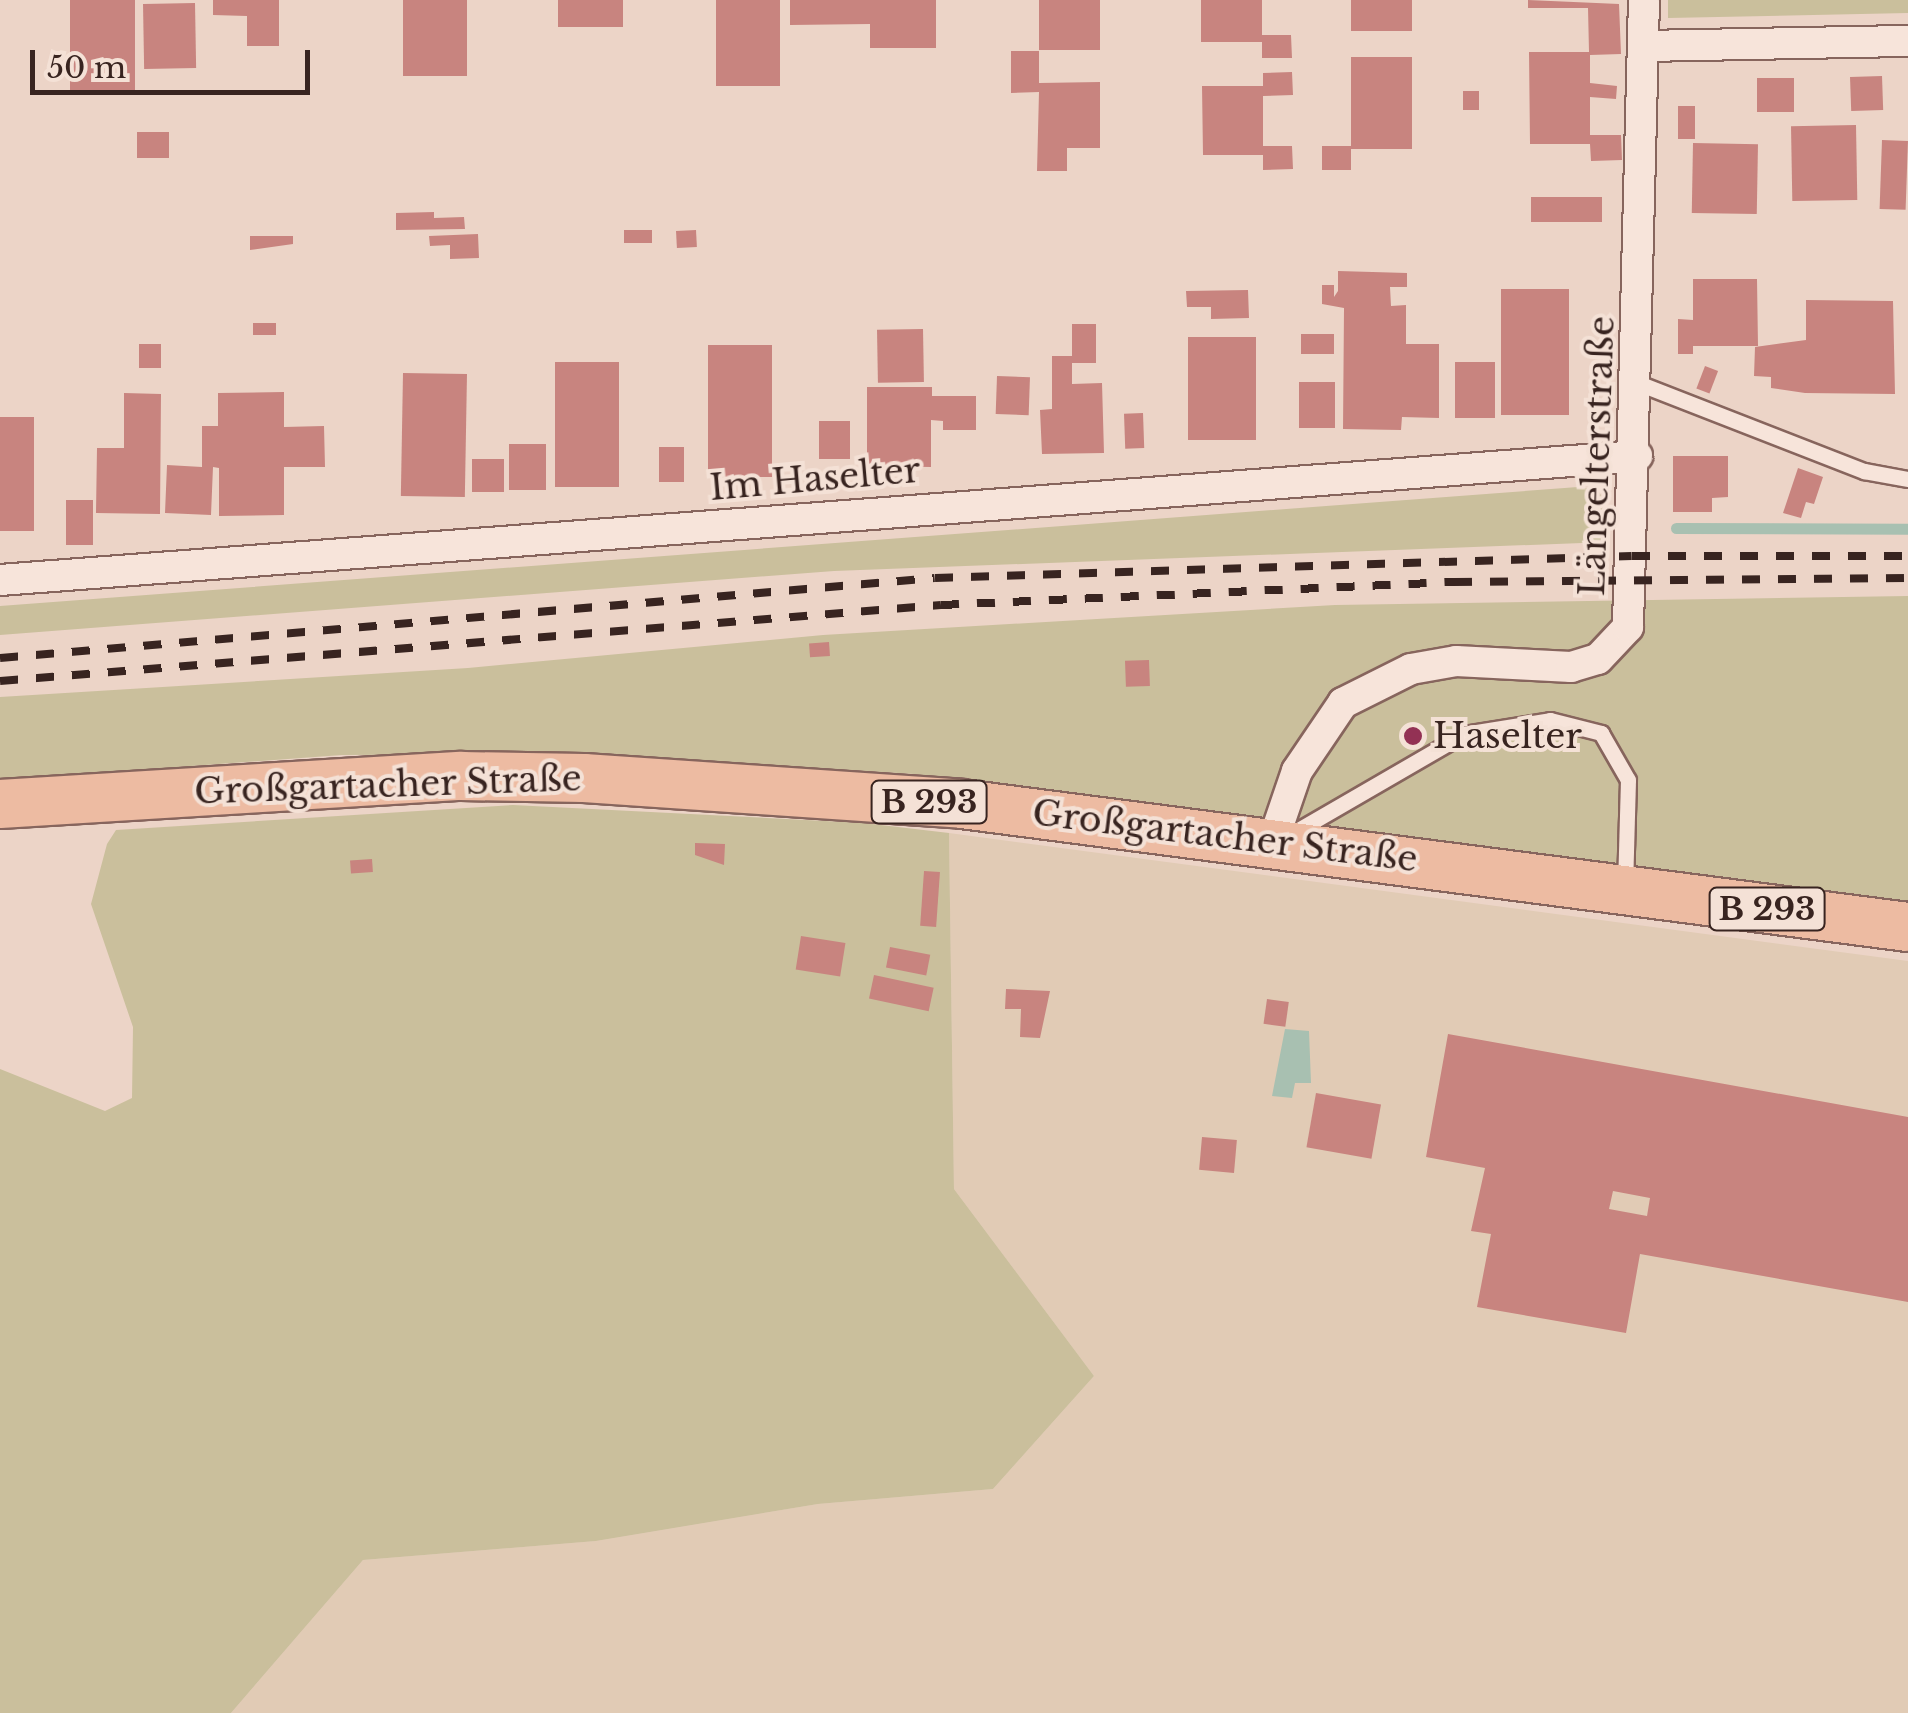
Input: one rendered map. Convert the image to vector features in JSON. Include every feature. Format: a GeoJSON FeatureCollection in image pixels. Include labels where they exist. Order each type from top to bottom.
{"type":"FeatureCollection","features":[{"type":"Feature","properties":{"kind":"main road","name":"Großgartacher Straße"},"geometry":{"type":"LineString","coordinates":[[0,804],[460,776],[584,778],[962,804],[1908,927]]}},
{"type":"Feature","properties":{"kind":"street","name":"Längelterstraße"},"geometry":{"type":"LineString","coordinates":[[1272,844],[1297,772],[1342,703],[1411,669],[1456,661],[1570,667],[1617,645],[1628,627],[1637,456],[1644,0]]}},
{"type":"Feature","properties":{"kind":"street"},"geometry":{"type":"LineString","coordinates":[[1644,46],[1908,41]]}},
{"type":"Feature","properties":{"kind":"street","name":"Im Haselter"},"geometry":{"type":"LineString","coordinates":[[0,580],[1637,456]]}},
{"type":"Feature","properties":{"kind":"lane"},"geometry":{"type":"LineString","coordinates":[[1638,383],[1864,471],[1908,479]]}},
{"type":"Feature","properties":{"kind":"lane"},"geometry":{"type":"LineString","coordinates":[[1272,844],[1464,734],[1550,720],[1601,733],[1628,780],[1625,890]]}},
{"type":"Feature","properties":{"kind":"shaded area"},"geometry":{"type":"Polygon","coordinates":[[[1668,0],[1908,0],[1908,13],[1668,18],[1668,0]]]}},
{"type":"Feature","properties":{"kind":"shaded area"},"geometry":{"type":"Polygon","coordinates":[[[1578,487],[1598,490],[1609,509],[1608,542],[834,571],[0,635],[0,606],[1578,487]]]}},
{"type":"Feature","properties":{"kind":"shaded area"},"geometry":{"type":"Polygon","coordinates":[[[1908,596],[1908,903],[914,774],[586,754],[342,755],[0,780],[0,697],[468,668],[823,635],[1335,605],[1908,596]]]}},
{"type":"Feature","properties":{"kind":"shaded area"},"geometry":{"type":"Polygon","coordinates":[[[513,805],[864,823],[949,833],[954,1189],[1094,1376],[993,1489],[818,1504],[596,1541],[363,1560],[231,1713],[0,1713],[0,1069],[105,1111],[132,1098],[133,1027],[91,904],[107,844],[116,830],[513,805]]]}},
{"type":"Feature","properties":{"kind":"shaded area"},"geometry":{"type":"Polygon","coordinates":[[[949,833],[1908,961],[1908,1713],[231,1713],[363,1560],[596,1541],[818,1504],[993,1489],[1094,1376],[954,1189],[949,833]]]}},
{"type":"Feature","properties":{"kind":"shaded area"},"geometry":{"type":"Polygon","coordinates":[[[1285,1029],[1309,1031],[1311,1083],[1295,1083],[1292,1098],[1272,1096],[1285,1029]]]}},
{"type":"Feature","properties":{"kind":"building"},"geometry":{"type":"Polygon","coordinates":[[[70,0],[135,0],[135,94],[70,94],[70,0]]]}},
{"type":"Feature","properties":{"kind":"building"},"geometry":{"type":"Polygon","coordinates":[[[213,0],[279,0],[279,46],[247,46],[247,16],[213,15],[213,0]]]}},
{"type":"Feature","properties":{"kind":"building"},"geometry":{"type":"Polygon","coordinates":[[[403,0],[467,0],[467,76],[403,76],[403,0]]]}},
{"type":"Feature","properties":{"kind":"building"},"geometry":{"type":"Polygon","coordinates":[[[558,0],[623,0],[623,27],[558,27],[558,0]]]}},
{"type":"Feature","properties":{"kind":"building"},"geometry":{"type":"Polygon","coordinates":[[[716,0],[780,0],[780,86],[716,86],[716,0]]]}},
{"type":"Feature","properties":{"kind":"building"},"geometry":{"type":"Polygon","coordinates":[[[790,0],[936,0],[936,48],[870,48],[870,24],[790,25],[790,0]]]}},
{"type":"Feature","properties":{"kind":"building"},"geometry":{"type":"Polygon","coordinates":[[[1039,0],[1100,0],[1100,50],[1039,50],[1039,0]]]}},
{"type":"Feature","properties":{"kind":"building"},"geometry":{"type":"Polygon","coordinates":[[[1201,0],[1262,0],[1262,35],[1291,35],[1292,58],[1262,58],[1262,42],[1201,42],[1201,0]]]}},
{"type":"Feature","properties":{"kind":"building"},"geometry":{"type":"Polygon","coordinates":[[[1351,0],[1412,0],[1412,31],[1351,31],[1351,0]]]}},
{"type":"Feature","properties":{"kind":"building"},"geometry":{"type":"Polygon","coordinates":[[[1528,0],[1619,4],[1621,54],[1590,55],[1590,83],[1617,86],[1616,99],[1590,97],[1590,135],[1621,135],[1622,160],[1591,161],[1590,144],[1530,144],[1529,52],[1589,52],[1588,8],[1528,8],[1528,0]]]}},
{"type":"Feature","properties":{"kind":"building"},"geometry":{"type":"Polygon","coordinates":[[[195,3],[196,68],[144,69],[143,4],[195,3]]]}},
{"type":"Feature","properties":{"kind":"building"},"geometry":{"type":"Polygon","coordinates":[[[1011,51],[1039,51],[1039,83],[1100,82],[1100,148],[1067,148],[1067,171],[1037,171],[1039,92],[1011,93],[1011,51]]]}},
{"type":"Feature","properties":{"kind":"building"},"geometry":{"type":"Polygon","coordinates":[[[1351,57],[1412,57],[1412,149],[1351,149],[1351,57]]]}},
{"type":"Feature","properties":{"kind":"building"},"geometry":{"type":"Polygon","coordinates":[[[1292,72],[1293,95],[1263,96],[1263,146],[1292,146],[1293,169],[1263,170],[1263,155],[1203,155],[1202,86],[1263,86],[1263,73],[1292,72]]]}},
{"type":"Feature","properties":{"kind":"building"},"geometry":{"type":"Polygon","coordinates":[[[1882,76],[1883,110],[1851,111],[1850,77],[1882,76]]]}},
{"type":"Feature","properties":{"kind":"building"},"geometry":{"type":"Polygon","coordinates":[[[1757,78],[1794,78],[1794,112],[1757,112],[1757,78]]]}},
{"type":"Feature","properties":{"kind":"building"},"geometry":{"type":"Polygon","coordinates":[[[1463,91],[1479,91],[1479,110],[1463,110],[1463,91]]]}},
{"type":"Feature","properties":{"kind":"building"},"geometry":{"type":"Polygon","coordinates":[[[1678,106],[1695,106],[1695,139],[1678,139],[1678,106]]]}},
{"type":"Feature","properties":{"kind":"building"},"geometry":{"type":"Polygon","coordinates":[[[1856,125],[1857,200],[1792,201],[1791,126],[1856,125]]]}},
{"type":"Feature","properties":{"kind":"building"},"geometry":{"type":"Polygon","coordinates":[[[137,132],[169,132],[169,158],[137,158],[137,132]]]}},
{"type":"Feature","properties":{"kind":"building"},"geometry":{"type":"Polygon","coordinates":[[[1882,140],[1908,141],[1906,210],[1880,209],[1882,140]]]}},
{"type":"Feature","properties":{"kind":"building"},"geometry":{"type":"Polygon","coordinates":[[[1693,143],[1758,144],[1757,214],[1692,213],[1693,143]]]}},
{"type":"Feature","properties":{"kind":"building"},"geometry":{"type":"Polygon","coordinates":[[[1322,146],[1351,146],[1351,170],[1322,170],[1322,146]]]}},
{"type":"Feature","properties":{"kind":"building"},"geometry":{"type":"Polygon","coordinates":[[[1531,197],[1602,197],[1602,222],[1531,222],[1531,197]]]}},
{"type":"Feature","properties":{"kind":"building"},"geometry":{"type":"Polygon","coordinates":[[[434,212],[434,218],[464,217],[465,229],[396,230],[396,213],[434,212]]]}},
{"type":"Feature","properties":{"kind":"building"},"geometry":{"type":"Polygon","coordinates":[[[624,230],[652,230],[652,243],[624,243],[624,230]]]}},
{"type":"Feature","properties":{"kind":"building"},"geometry":{"type":"Polygon","coordinates":[[[696,230],[697,247],[677,248],[676,231],[696,230]]]}},
{"type":"Feature","properties":{"kind":"building"},"geometry":{"type":"Polygon","coordinates":[[[478,234],[479,258],[450,259],[450,245],[430,246],[429,236],[478,234]]]}},
{"type":"Feature","properties":{"kind":"building"},"geometry":{"type":"Polygon","coordinates":[[[250,236],[293,236],[293,244],[250,250],[250,236]]]}},
{"type":"Feature","properties":{"kind":"building"},"geometry":{"type":"Polygon","coordinates":[[[1338,271],[1407,273],[1407,287],[1390,287],[1391,306],[1406,305],[1406,344],[1439,344],[1439,418],[1402,417],[1401,430],[1343,429],[1344,308],[1322,304],[1322,285],[1334,285],[1334,297],[1338,291],[1338,271]]]}},
{"type":"Feature","properties":{"kind":"building"},"geometry":{"type":"Polygon","coordinates":[[[1693,279],[1757,279],[1758,346],[1693,346],[1693,354],[1678,354],[1678,319],[1693,320],[1693,279]]]}},
{"type":"Feature","properties":{"kind":"building"},"geometry":{"type":"Polygon","coordinates":[[[1501,289],[1569,289],[1569,415],[1501,415],[1501,289]]]}},
{"type":"Feature","properties":{"kind":"building"},"geometry":{"type":"Polygon","coordinates":[[[1248,290],[1249,318],[1211,319],[1211,307],[1187,307],[1186,291],[1248,290]]]}},
{"type":"Feature","properties":{"kind":"building"},"geometry":{"type":"Polygon","coordinates":[[[1806,300],[1893,301],[1895,394],[1805,393],[1771,388],[1771,377],[1754,376],[1755,347],[1806,340],[1806,300]]]}},
{"type":"Feature","properties":{"kind":"building"},"geometry":{"type":"Polygon","coordinates":[[[253,323],[276,323],[276,335],[253,335],[253,323]]]}},
{"type":"Feature","properties":{"kind":"building"},"geometry":{"type":"Polygon","coordinates":[[[1072,324],[1096,324],[1096,363],[1072,363],[1072,384],[1102,383],[1104,453],[1042,454],[1040,410],[1052,409],[1052,356],[1072,356],[1072,324]]]}},
{"type":"Feature","properties":{"kind":"building"},"geometry":{"type":"Polygon","coordinates":[[[923,329],[924,382],[878,383],[877,330],[923,329]]]}},
{"type":"Feature","properties":{"kind":"building"},"geometry":{"type":"Polygon","coordinates":[[[1301,334],[1334,334],[1334,354],[1301,354],[1301,334]]]}},
{"type":"Feature","properties":{"kind":"building"},"geometry":{"type":"Polygon","coordinates":[[[1188,337],[1256,337],[1256,440],[1188,440],[1188,337]]]}},
{"type":"Feature","properties":{"kind":"building"},"geometry":{"type":"Polygon","coordinates":[[[139,344],[161,344],[161,368],[139,368],[139,344]]]}},
{"type":"Feature","properties":{"kind":"building"},"geometry":{"type":"Polygon","coordinates":[[[708,345],[772,345],[772,477],[708,477],[708,345]]]}},
{"type":"Feature","properties":{"kind":"building"},"geometry":{"type":"Polygon","coordinates":[[[555,362],[619,362],[619,487],[555,487],[555,362]]]}},
{"type":"Feature","properties":{"kind":"building"},"geometry":{"type":"Polygon","coordinates":[[[1455,362],[1495,362],[1495,418],[1455,418],[1455,362]]]}},
{"type":"Feature","properties":{"kind":"building"},"geometry":{"type":"Polygon","coordinates":[[[1705,366],[1718,371],[1709,393],[1696,388],[1705,366]]]}},
{"type":"Feature","properties":{"kind":"building"},"geometry":{"type":"Polygon","coordinates":[[[403,373],[467,374],[465,497],[401,496],[403,373]]]}},
{"type":"Feature","properties":{"kind":"building"},"geometry":{"type":"Polygon","coordinates":[[[997,376],[1030,377],[1029,415],[996,414],[997,376]]]}},
{"type":"Feature","properties":{"kind":"building"},"geometry":{"type":"Polygon","coordinates":[[[1299,382],[1335,382],[1335,428],[1299,428],[1299,382]]]}},
{"type":"Feature","properties":{"kind":"building"},"geometry":{"type":"Polygon","coordinates":[[[867,387],[932,387],[932,396],[976,396],[976,430],[943,430],[943,421],[931,420],[931,467],[867,466],[867,387]]]}},
{"type":"Feature","properties":{"kind":"building"},"geometry":{"type":"Polygon","coordinates":[[[284,392],[284,427],[324,426],[325,467],[284,467],[284,515],[219,516],[219,468],[213,467],[211,515],[165,513],[167,465],[202,467],[202,426],[218,426],[218,393],[284,392]]]}},
{"type":"Feature","properties":{"kind":"building"},"geometry":{"type":"Polygon","coordinates":[[[124,393],[161,394],[160,514],[96,513],[97,448],[124,448],[124,393]]]}},
{"type":"Feature","properties":{"kind":"building"},"geometry":{"type":"Polygon","coordinates":[[[1143,413],[1144,448],[1125,449],[1124,414],[1143,413]]]}},
{"type":"Feature","properties":{"kind":"building"},"geometry":{"type":"Polygon","coordinates":[[[0,417],[34,417],[34,531],[0,531],[0,417]]]}},
{"type":"Feature","properties":{"kind":"building"},"geometry":{"type":"Polygon","coordinates":[[[819,421],[850,421],[850,459],[819,459],[819,421]]]}},
{"type":"Feature","properties":{"kind":"building"},"geometry":{"type":"Polygon","coordinates":[[[509,444],[546,444],[546,490],[509,490],[509,444]]]}},
{"type":"Feature","properties":{"kind":"building"},"geometry":{"type":"Polygon","coordinates":[[[659,447],[684,447],[684,482],[659,482],[659,447]]]}},
{"type":"Feature","properties":{"kind":"building"},"geometry":{"type":"Polygon","coordinates":[[[1673,456],[1728,456],[1728,497],[1712,498],[1712,512],[1673,512],[1673,456]]]}},
{"type":"Feature","properties":{"kind":"building"},"geometry":{"type":"Polygon","coordinates":[[[472,459],[504,459],[504,492],[472,492],[472,459]]]}},
{"type":"Feature","properties":{"kind":"building"},"geometry":{"type":"Polygon","coordinates":[[[1798,468],[1823,477],[1814,504],[1806,502],[1801,518],[1783,513],[1798,468]]]}},
{"type":"Feature","properties":{"kind":"building"},"geometry":{"type":"Polygon","coordinates":[[[66,500],[93,500],[93,545],[66,545],[66,500]]]}},
{"type":"Feature","properties":{"kind":"building"},"geometry":{"type":"Polygon","coordinates":[[[829,642],[830,656],[810,657],[809,643],[829,642]]]}},
{"type":"Feature","properties":{"kind":"building"},"geometry":{"type":"Polygon","coordinates":[[[1149,660],[1150,686],[1126,687],[1125,661],[1149,660]]]}},
{"type":"Feature","properties":{"kind":"building"},"geometry":{"type":"Polygon","coordinates":[[[695,843],[725,844],[724,865],[695,855],[695,843]]]}},
{"type":"Feature","properties":{"kind":"building"},"geometry":{"type":"Polygon","coordinates":[[[372,859],[373,872],[351,874],[350,861],[372,859]]]}},
{"type":"Feature","properties":{"kind":"building"},"geometry":{"type":"Polygon","coordinates":[[[924,871],[940,872],[936,927],[920,926],[924,871]]]}},
{"type":"Feature","properties":{"kind":"building"},"geometry":{"type":"Polygon","coordinates":[[[801,936],[845,943],[840,977],[796,970],[801,936]]]}},
{"type":"Feature","properties":{"kind":"building"},"geometry":{"type":"Polygon","coordinates":[[[890,947],[930,955],[926,975],[886,968],[890,947]]]}},
{"type":"Feature","properties":{"kind":"building"},"geometry":{"type":"Polygon","coordinates":[[[874,975],[934,988],[929,1011],[869,998],[874,975]]]}},
{"type":"Feature","properties":{"kind":"building"},"geometry":{"type":"Polygon","coordinates":[[[1006,989],[1050,991],[1040,1038],[1020,1037],[1021,1009],[1005,1009],[1006,989]]]}},
{"type":"Feature","properties":{"kind":"building"},"geometry":{"type":"Polygon","coordinates":[[[1267,999],[1289,1002],[1285,1027],[1264,1024],[1267,999]]]}},
{"type":"Feature","properties":{"kind":"building"},"geometry":{"type":"Polygon","coordinates":[[[1448,1034],[1908,1117],[1908,1302],[1640,1254],[1626,1333],[1477,1307],[1491,1234],[1471,1231],[1485,1168],[1426,1157],[1448,1034]],[[1613,1191],[1609,1209],[1647,1216],[1650,1198],[1613,1191]]]}},
{"type":"Feature","properties":{"kind":"building"},"geometry":{"type":"Polygon","coordinates":[[[1316,1093],[1381,1104],[1371,1159],[1306,1147],[1316,1093]]]}},
{"type":"Feature","properties":{"kind":"building"},"geometry":{"type":"Polygon","coordinates":[[[1202,1137],[1237,1140],[1234,1173],[1199,1170],[1202,1137]]]}},
{"type":"Feature","properties":{"kind":"waterway"},"geometry":{"type":"LineString","coordinates":[[1676,528],[1908,529]]}},
{"type":"Feature","properties":{"kind":"railway"},"geometry":{"type":"LineString","coordinates":[[0,658],[935,578],[1632,556],[1908,556]]}},
{"type":"Feature","properties":{"kind":"railway"},"geometry":{"type":"LineString","coordinates":[[0,681],[941,605],[1454,582],[1908,578]]}},
{"type":"Feature","properties":{"kind":"place","name":"Haselter"},"geometry":{"type":"Point","coordinates":[1413,736]}}]}
